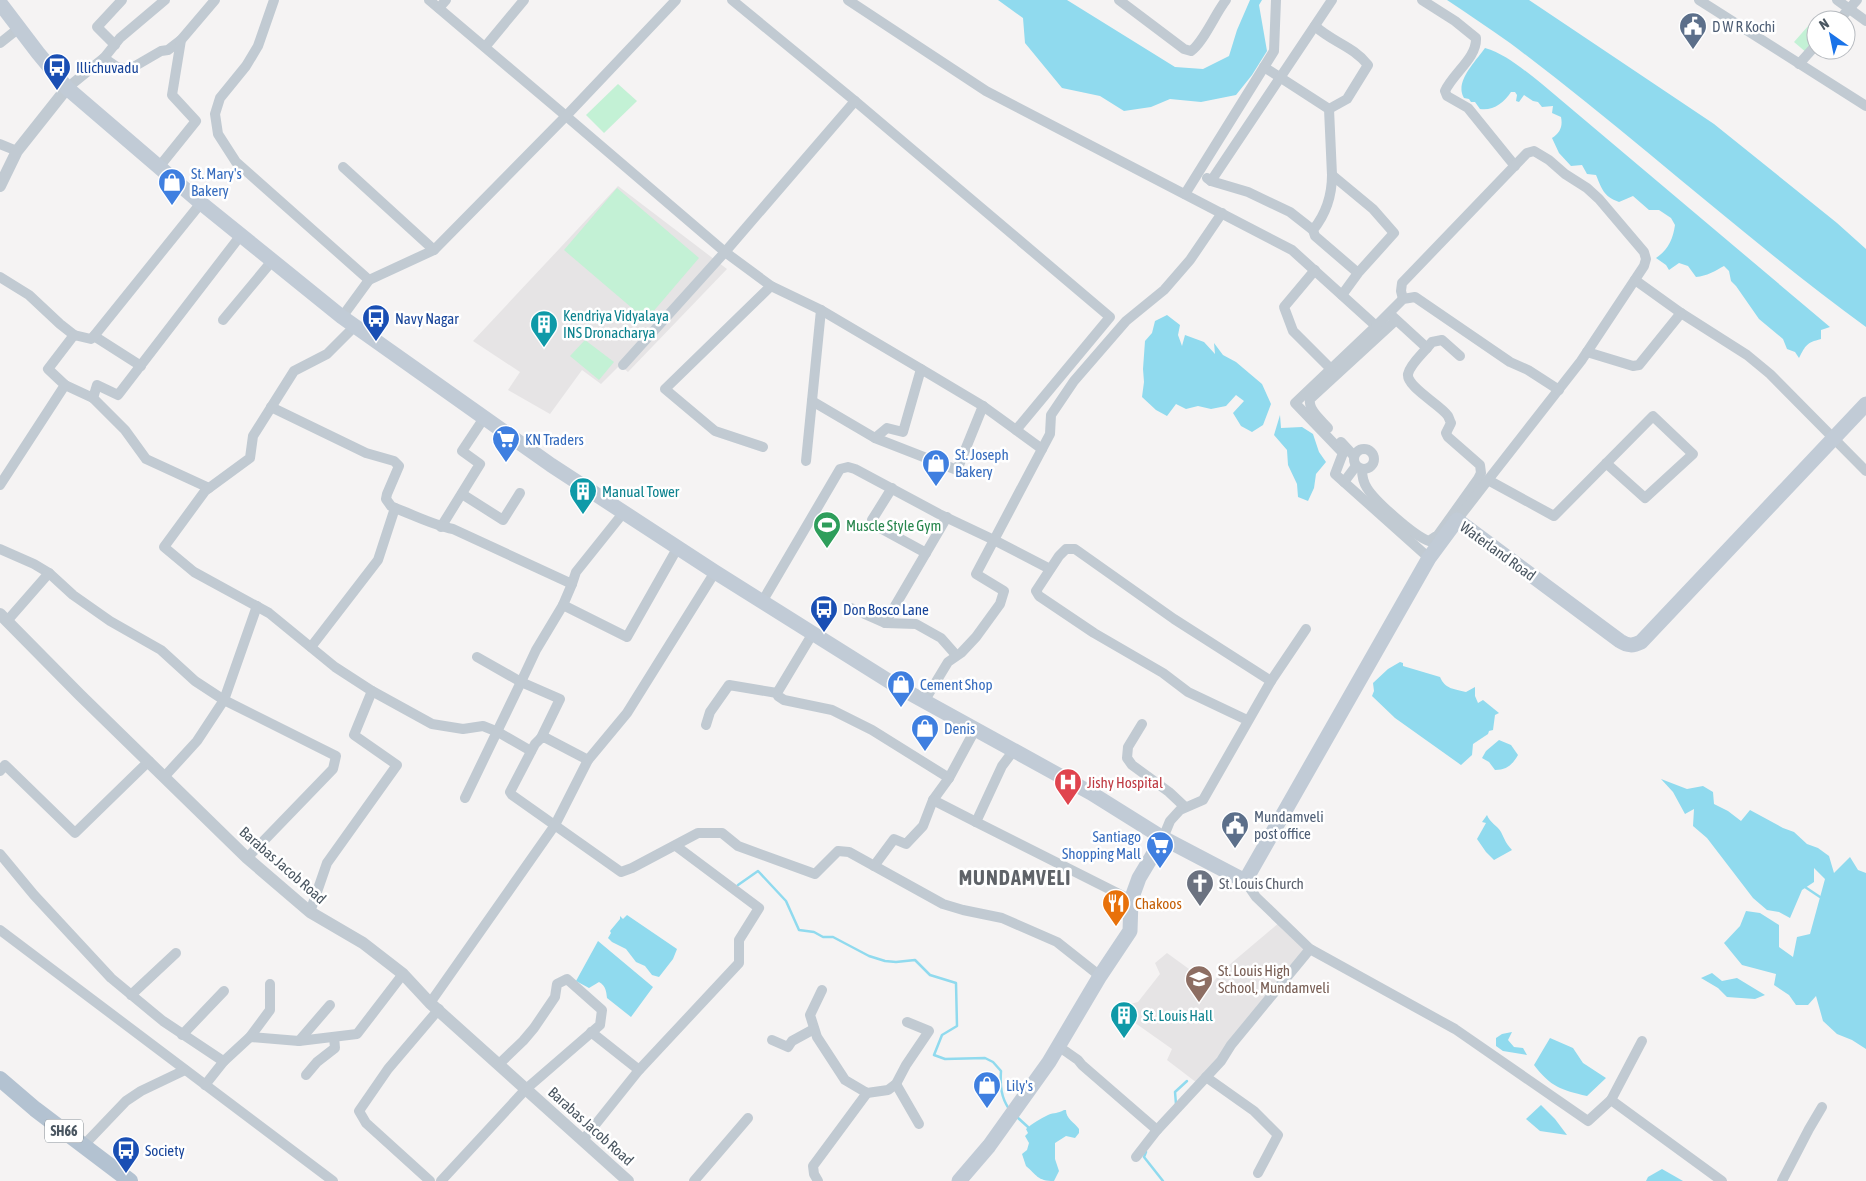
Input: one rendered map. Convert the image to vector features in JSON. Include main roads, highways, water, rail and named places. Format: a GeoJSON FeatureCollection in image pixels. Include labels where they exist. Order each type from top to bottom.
{"type":"FeatureCollection","features":[{"type":"Feature","properties":{"kind":"main road"},"geometry":{"type":"LineString","coordinates":[[0,3],[67,88],[201,203],[342,317],[551,465],[714,572],[895,685],[1091,793],[1163,838],[1139,878],[1131,900],[1130,931],[1019,1105],[959,1181]]}},
{"type":"Feature","properties":{"kind":"main road","name":"Waterland Road"},"geometry":{"type":"LineString","coordinates":[[1163,838],[1245,881],[1429,558],[1457,520],[1620,641],[1627,645],[1634,645],[1641,642],[1866,404]]}},
{"type":"Feature","properties":{"kind":"main road","name":"SH66"},"geometry":{"type":"LineString","coordinates":[[0,1079],[35,1109],[130,1181]]}},
{"type":"Feature","properties":{"kind":"water"},"geometry":{"type":"Polygon","coordinates":[[[998,0],[1067,0],[1175,67],[1203,69],[1229,56],[1237,30],[1250,0],[1262,0],[1259,5],[1267,51],[1252,75],[1236,95],[1201,102],[1170,99],[1151,107],[1124,111],[1100,96],[1062,88],[1025,43],[1023,18],[998,0]]]}},
{"type":"Feature","properties":{"kind":"water"},"geometry":{"type":"Polygon","coordinates":[[[1447,0],[1529,0],[1714,124],[1837,223],[1866,249],[1866,327],[1775,257],[1555,78],[1510,43],[1447,0]]]}},
{"type":"Feature","properties":{"kind":"water"},"geometry":{"type":"Polygon","coordinates":[[[1485,48],[1508,58],[1542,84],[1830,327],[1821,330],[1821,339],[1807,345],[1799,358],[1795,352],[1787,349],[1783,339],[1759,319],[1731,281],[1729,271],[1724,266],[1696,277],[1688,266],[1679,263],[1669,270],[1666,265],[1656,258],[1667,248],[1673,235],[1675,225],[1671,218],[1659,210],[1649,210],[1633,196],[1619,202],[1614,200],[1604,192],[1596,175],[1587,174],[1582,165],[1571,166],[1559,153],[1552,138],[1559,132],[1562,123],[1561,117],[1552,113],[1553,106],[1542,107],[1538,102],[1524,95],[1519,102],[1516,101],[1517,95],[1515,92],[1511,92],[1505,100],[1489,109],[1480,109],[1475,102],[1464,98],[1462,85],[1464,79],[1485,48]]]}},
{"type":"Feature","properties":{"kind":"water"},"geometry":{"type":"Polygon","coordinates":[[[1167,315],[1180,325],[1178,335],[1182,346],[1185,335],[1204,342],[1215,354],[1214,343],[1223,355],[1236,362],[1262,384],[1271,404],[1263,425],[1252,432],[1241,426],[1233,413],[1244,401],[1236,395],[1226,406],[1211,409],[1198,406],[1186,409],[1176,404],[1167,416],[1156,410],[1142,397],[1145,341],[1152,333],[1155,321],[1167,315]]]}},
{"type":"Feature","properties":{"kind":"water"},"geometry":{"type":"Polygon","coordinates":[[[1280,415],[1281,428],[1302,427],[1313,434],[1319,452],[1326,462],[1316,474],[1314,488],[1308,501],[1298,497],[1297,484],[1288,465],[1287,450],[1274,435],[1280,415]]]}},
{"type":"Feature","properties":{"kind":"water"},"geometry":{"type":"Polygon","coordinates":[[[1400,662],[1403,663],[1403,666],[1440,677],[1444,684],[1454,689],[1466,692],[1475,687],[1475,696],[1478,703],[1483,700],[1499,713],[1495,715],[1493,730],[1473,744],[1472,755],[1461,765],[1395,718],[1372,696],[1374,691],[1373,683],[1388,669],[1400,662]]]}},
{"type":"Feature","properties":{"kind":"water"},"geometry":{"type":"Polygon","coordinates":[[[1499,740],[1511,745],[1518,755],[1509,766],[1495,770],[1489,762],[1482,758],[1486,751],[1499,740]]]}},
{"type":"Feature","properties":{"kind":"water"},"geometry":{"type":"Polygon","coordinates":[[[1661,779],[1687,789],[1703,786],[1713,792],[1714,804],[1728,811],[1741,821],[1750,810],[1794,832],[1807,844],[1818,848],[1829,856],[1834,873],[1850,857],[1858,870],[1866,873],[1866,1049],[1852,1040],[1837,1034],[1823,1021],[1816,996],[1808,1005],[1796,1005],[1789,995],[1774,985],[1776,974],[1742,965],[1724,943],[1740,926],[1746,911],[1760,913],[1779,925],[1779,947],[1793,957],[1797,937],[1810,934],[1825,879],[1814,868],[1814,882],[1802,890],[1790,918],[1779,912],[1767,910],[1753,898],[1707,838],[1693,826],[1694,809],[1685,814],[1673,792],[1661,779]]]}},
{"type":"Feature","properties":{"kind":"water"},"geometry":{"type":"Polygon","coordinates":[[[1487,815],[1512,850],[1494,860],[1477,839],[1486,823],[1482,822],[1487,815]]]}},
{"type":"Feature","properties":{"kind":"water"},"geometry":{"type":"Polygon","coordinates":[[[627,915],[677,949],[673,959],[659,977],[652,975],[645,966],[636,962],[626,949],[608,938],[611,933],[610,931],[620,919],[620,916],[623,919],[627,915]]]}},
{"type":"Feature","properties":{"kind":"water"},"geometry":{"type":"Polygon","coordinates":[[[598,941],[653,987],[631,1017],[607,998],[604,987],[599,982],[589,988],[576,981],[598,941]]]}},
{"type":"Feature","properties":{"kind":"water"},"geometry":{"type":"Polygon","coordinates":[[[1712,973],[1722,981],[1737,978],[1765,995],[1755,999],[1727,997],[1718,988],[1701,978],[1712,973]]]}},
{"type":"Feature","properties":{"kind":"water"},"geometry":{"type":"Polygon","coordinates":[[[1512,1032],[1508,1040],[1514,1047],[1523,1048],[1527,1055],[1503,1051],[1496,1046],[1496,1038],[1502,1034],[1512,1032]]]}},
{"type":"Feature","properties":{"kind":"water"},"geometry":{"type":"Polygon","coordinates":[[[1550,1038],[1573,1048],[1583,1063],[1606,1078],[1587,1096],[1570,1092],[1551,1083],[1534,1065],[1550,1038]]]}},
{"type":"Feature","properties":{"kind":"water"},"geometry":{"type":"Polygon","coordinates":[[[1541,1105],[1567,1135],[1540,1131],[1526,1119],[1541,1105]]]}},
{"type":"Feature","properties":{"kind":"water"},"geometry":{"type":"Polygon","coordinates":[[[1066,1110],[1069,1118],[1079,1129],[1079,1133],[1075,1138],[1066,1136],[1055,1143],[1055,1159],[1059,1171],[1054,1181],[1044,1180],[1026,1166],[1022,1154],[1027,1150],[1029,1143],[1025,1136],[1028,1133],[1026,1129],[1048,1115],[1066,1110]]]}},
{"type":"Feature","properties":{"kind":"water"},"geometry":{"type":"Polygon","coordinates":[[[1662,1169],[1683,1181],[1646,1181],[1648,1177],[1662,1169]]]}},
{"type":"Feature","properties":{"kind":"waterway"},"geometry":{"type":"LineString","coordinates":[[738,885],[758,871],[786,901],[799,930],[814,932],[823,937],[833,937],[869,956],[885,961],[915,960],[930,975],[956,983],[957,1026],[942,1035],[934,1055],[945,1059],[985,1058],[993,1062],[1001,1071],[1002,1091],[1009,1109]]}},
{"type":"Feature","properties":{"kind":"waterway"},"geometry":{"type":"LineString","coordinates":[[1805,887],[1823,899]]}},
{"type":"Feature","properties":{"kind":"waterway"},"geometry":{"type":"LineString","coordinates":[[1176,1104],[1175,1092],[1187,1081]]}},
{"type":"Feature","properties":{"kind":"waterway"},"geometry":{"type":"LineString","coordinates":[[1017,1117],[1028,1127]]}},
{"type":"Feature","properties":{"kind":"waterway"},"geometry":{"type":"LineString","coordinates":[[1146,1152],[1144,1157],[1163,1181]]}},
{"type":"Feature","properties":{"kind":"place","name":"D W R Kochi"},"geometry":{"type":"Point","coordinates":[1693,50]}},
{"type":"Feature","properties":{"kind":"place","name":"Illichuvadu"},"geometry":{"type":"Point","coordinates":[57,91]}},
{"type":"Feature","properties":{"kind":"place","name":"St. Mary's Bakery"},"geometry":{"type":"Point","coordinates":[172,206]}},
{"type":"Feature","properties":{"kind":"place","name":"Navy Nagar"},"geometry":{"type":"Point","coordinates":[376,342]}},
{"type":"Feature","properties":{"kind":"place","name":"Kendriya Vidyalaya INS Dronacharya"},"geometry":{"type":"Point","coordinates":[544,348]}},
{"type":"Feature","properties":{"kind":"place","name":"KN Traders"},"geometry":{"type":"Point","coordinates":[506,463]}},
{"type":"Feature","properties":{"kind":"place","name":"St. Joseph Bakery"},"geometry":{"type":"Point","coordinates":[936,487]}},
{"type":"Feature","properties":{"kind":"place","name":"Manual Tower"},"geometry":{"type":"Point","coordinates":[583,515]}},
{"type":"Feature","properties":{"kind":"place","name":"Muscle Style Gym"},"geometry":{"type":"Point","coordinates":[827,549]}},
{"type":"Feature","properties":{"kind":"place","name":"Don Bosco Lane"},"geometry":{"type":"Point","coordinates":[824,633]}},
{"type":"Feature","properties":{"kind":"place","name":"Cement Shop"},"geometry":{"type":"Point","coordinates":[901,708]}},
{"type":"Feature","properties":{"kind":"place","name":"Denis"},"geometry":{"type":"Point","coordinates":[925,752]}},
{"type":"Feature","properties":{"kind":"place","name":"Jishy Hospital"},"geometry":{"type":"Point","coordinates":[1068,806]}},
{"type":"Feature","properties":{"kind":"place","name":"Mundamveli post office"},"geometry":{"type":"Point","coordinates":[1235,849]}},
{"type":"Feature","properties":{"kind":"place","name":"Santiago Shopping Mall"},"geometry":{"type":"Point","coordinates":[1160,869]}},
{"type":"Feature","properties":{"kind":"place","name":"St. Louis Church"},"geometry":{"type":"Point","coordinates":[1200,907]}},
{"type":"Feature","properties":{"kind":"place","name":"Chakoos"},"geometry":{"type":"Point","coordinates":[1116,927]}},
{"type":"Feature","properties":{"kind":"place","name":"St. Louis High School, Mundamveli"},"geometry":{"type":"Point","coordinates":[1199,1003]}},
{"type":"Feature","properties":{"kind":"place","name":"St. Louis Hall"},"geometry":{"type":"Point","coordinates":[1124,1039]}},
{"type":"Feature","properties":{"kind":"place","name":"Lily's"},"geometry":{"type":"Point","coordinates":[987,1109]}},
{"type":"Feature","properties":{"kind":"place","name":"Society"},"geometry":{"type":"Point","coordinates":[126,1174]}},
{"type":"Feature","properties":{"kind":"district","name":"MUNDAMVELI"},"geometry":{"type":"Point","coordinates":[1015,877]}}]}
